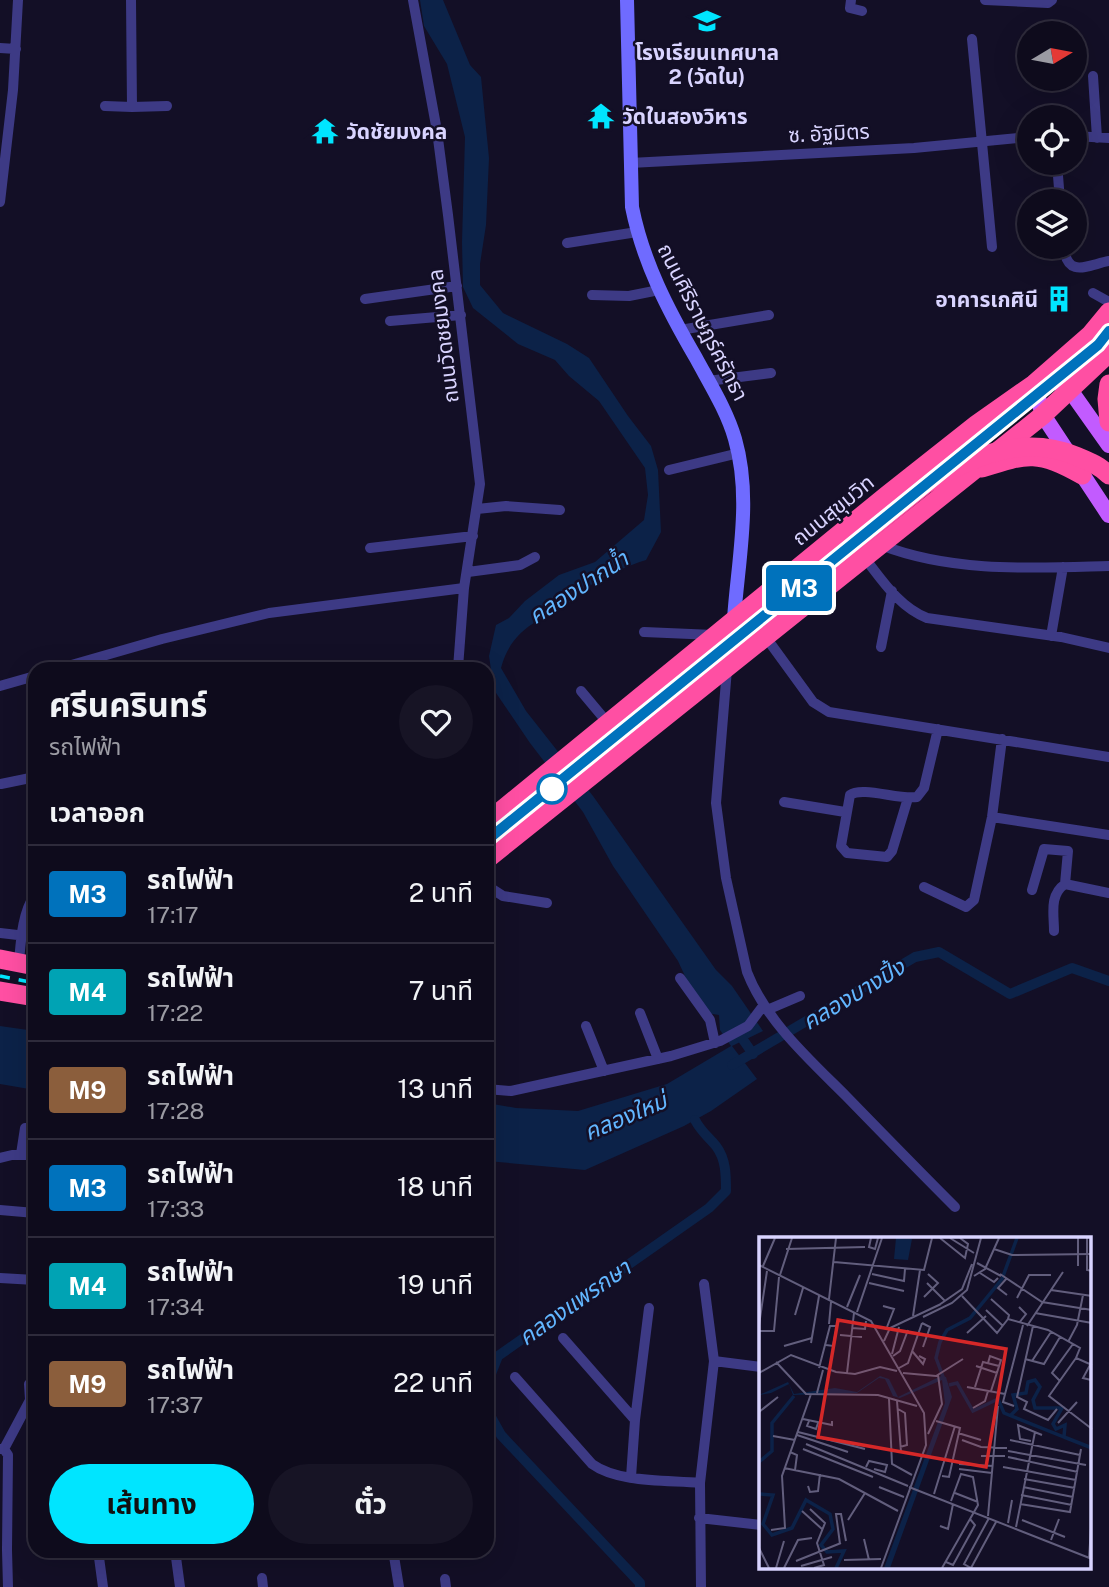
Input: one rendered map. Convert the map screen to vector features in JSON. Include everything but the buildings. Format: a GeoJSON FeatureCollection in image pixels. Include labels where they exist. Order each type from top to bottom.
{"type":"FeatureCollection","features":[{"type":"Feature","properties":{"kind":"highway","name":"ถนนสุขุมวิท"},"geometry":{"type":"LineString","coordinates":[[494,854],[612,760],[722,650],[734,619],[977,424],[1040,380],[1090,335],[1109,312]]}},
{"type":"Feature","properties":{"kind":"highway","name":"ถนนสุขุมวิท"},"geometry":{"type":"LineString","coordinates":[[722,650],[765,636],[1043,415],[1109,354]]}},
{"type":"Feature","properties":{"kind":"highway"},"geometry":{"type":"LineString","coordinates":[[1109,384],[1109,422]]}},
{"type":"Feature","properties":{"kind":"highway"},"geometry":{"type":"LineString","coordinates":[[977,424],[988,426],[995,431],[998,450]]}},
{"type":"Feature","properties":{"kind":"highway"},"geometry":{"type":"LineString","coordinates":[[494,817],[624,708],[674,684],[722,650],[926,484],[959,464],[1007,449],[1035,446],[1062,450],[1092,462],[1109,475]]}},
{"type":"Feature","properties":{"kind":"highway"},"geometry":{"type":"LineString","coordinates":[[971,471],[1018,456],[1034,456],[1050,459],[1082,475]]}},
{"type":"Feature","properties":{"kind":"highway"},"geometry":{"type":"LineString","coordinates":[[0,991],[28,996]]}},
{"type":"Feature","properties":{"kind":"main road"},"geometry":{"type":"LineString","coordinates":[[1109,445],[1070,390],[1040,380],[1043,415],[1109,515]]}},
{"type":"Feature","properties":{"kind":"street"},"geometry":{"type":"LineString","coordinates":[[0,202],[13,90],[18,0]]}},
{"type":"Feature","properties":{"kind":"street"},"geometry":{"type":"LineString","coordinates":[[131,0],[132,107]]}},
{"type":"Feature","properties":{"kind":"street","name":"ถนนวัดชยมงคล"},"geometry":{"type":"LineString","coordinates":[[413,0],[437,131],[479,469],[477,509],[464,587],[458,662]]}},
{"type":"Feature","properties":{"kind":"street","name":"ถนนศิริราษฎร์ศรัทธา"},"geometry":{"type":"LineString","coordinates":[[627,0],[630,163],[632,207],[637,232],[651,273],[730,422],[738,453],[743,485],[743,509],[734,619]]}},
{"type":"Feature","properties":{"kind":"street"},"geometry":{"type":"LineString","coordinates":[[851,0],[850,8],[862,12]]}},
{"type":"Feature","properties":{"kind":"street"},"geometry":{"type":"LineString","coordinates":[[985,0],[1048,3],[1052,0]]}},
{"type":"Feature","properties":{"kind":"street"},"geometry":{"type":"LineString","coordinates":[[972,39],[992,247]]}},
{"type":"Feature","properties":{"kind":"street"},"geometry":{"type":"LineString","coordinates":[[0,48],[16,50]]}},
{"type":"Feature","properties":{"kind":"street"},"geometry":{"type":"LineString","coordinates":[[1093,76],[1103,138]]}},
{"type":"Feature","properties":{"kind":"street"},"geometry":{"type":"LineString","coordinates":[[105,106],[167,106]]}},
{"type":"Feature","properties":{"kind":"street","name":"ซ. อัฐมิตร"},"geometry":{"type":"LineString","coordinates":[[630,163],[984,143],[1017,139]]}},
{"type":"Feature","properties":{"kind":"street"},"geometry":{"type":"LineString","coordinates":[[567,243],[637,232]]}},
{"type":"Feature","properties":{"kind":"street"},"geometry":{"type":"LineString","coordinates":[[1067,259],[1073,266],[1082,268],[1109,261]]}},
{"type":"Feature","properties":{"kind":"street"},"geometry":{"type":"LineString","coordinates":[[365,299],[457,286]]}},
{"type":"Feature","properties":{"kind":"street"},"geometry":{"type":"LineString","coordinates":[[592,295],[629,296],[659,289]]}},
{"type":"Feature","properties":{"kind":"street"},"geometry":{"type":"LineString","coordinates":[[1093,293],[1109,302]]}},
{"type":"Feature","properties":{"kind":"street"},"geometry":{"type":"LineString","coordinates":[[680,330],[769,315]]}},
{"type":"Feature","properties":{"kind":"street"},"geometry":{"type":"LineString","coordinates":[[390,321],[461,316]]}},
{"type":"Feature","properties":{"kind":"street"},"geometry":{"type":"LineString","coordinates":[[708,381],[771,373]]}},
{"type":"Feature","properties":{"kind":"street"},"geometry":{"type":"LineString","coordinates":[[669,470],[738,453]]}},
{"type":"Feature","properties":{"kind":"street"},"geometry":{"type":"LineString","coordinates":[[477,509],[506,506],[560,510]]}},
{"type":"Feature","properties":{"kind":"street"},"geometry":{"type":"LineString","coordinates":[[370,548],[473,537]]}},
{"type":"Feature","properties":{"kind":"street"},"geometry":{"type":"LineString","coordinates":[[881,545],[947,563],[1109,566]]}},
{"type":"Feature","properties":{"kind":"street"},"geometry":{"type":"LineString","coordinates":[[468,572],[520,565],[535,557]]}},
{"type":"Feature","properties":{"kind":"street"},"geometry":{"type":"LineString","coordinates":[[864,557],[913,613],[927,618],[1051,636],[1109,648]]}},
{"type":"Feature","properties":{"kind":"street"},"geometry":{"type":"LineString","coordinates":[[1051,636],[1063,567]]}},
{"type":"Feature","properties":{"kind":"street"},"geometry":{"type":"LineString","coordinates":[[82,662],[269,613],[464,587]]}},
{"type":"Feature","properties":{"kind":"street"},"geometry":{"type":"LineString","coordinates":[[881,647],[892,591]]}},
{"type":"Feature","properties":{"kind":"street"},"geometry":{"type":"LineString","coordinates":[[644,632],[722,650],[716,803],[726,878],[747,972],[765,1011],[955,1207]]}},
{"type":"Feature","properties":{"kind":"street"},"geometry":{"type":"LineString","coordinates":[[765,636],[813,702],[829,712],[1109,757]]}},
{"type":"Feature","properties":{"kind":"street"},"geometry":{"type":"LineString","coordinates":[[0,686],[28,678]]}},
{"type":"Feature","properties":{"kind":"street"},"geometry":{"type":"LineString","coordinates":[[581,691],[600,728]]}},
{"type":"Feature","properties":{"kind":"street"},"geometry":{"type":"LineString","coordinates":[[908,798],[892,851],[887,856],[847,853],[842,850],[845,812],[850,795],[853,792],[917,797],[924,788],[938,729]]}},
{"type":"Feature","properties":{"kind":"street"},"geometry":{"type":"LineString","coordinates":[[924,887],[966,907],[977,892],[992,817],[1002,739]]}},
{"type":"Feature","properties":{"kind":"street"},"geometry":{"type":"LineString","coordinates":[[1,784],[28,778]]}},
{"type":"Feature","properties":{"kind":"street"},"geometry":{"type":"LineString","coordinates":[[784,802],[845,812]]}},
{"type":"Feature","properties":{"kind":"street"},"geometry":{"type":"LineString","coordinates":[[992,817],[1109,835]]}},
{"type":"Feature","properties":{"kind":"street"},"geometry":{"type":"LineString","coordinates":[[1032,890],[1044,849],[1068,851],[1065,884],[1057,890],[1054,899],[1054,931]]}},
{"type":"Feature","properties":{"kind":"street"},"geometry":{"type":"LineString","coordinates":[[1065,884],[1109,893]]}},
{"type":"Feature","properties":{"kind":"street"},"geometry":{"type":"LineString","coordinates":[[494,890],[503,896],[547,903]]}},
{"type":"Feature","properties":{"kind":"street"},"geometry":{"type":"LineString","coordinates":[[18,962],[28,908]]}},
{"type":"Feature","properties":{"kind":"street"},"geometry":{"type":"LineString","coordinates":[[0,933],[28,936]]}},
{"type":"Feature","properties":{"kind":"street"},"geometry":{"type":"LineString","coordinates":[[680,978],[710,1020],[717,1042]]}},
{"type":"Feature","properties":{"kind":"street"},"geometry":{"type":"LineString","coordinates":[[494,1090],[512,1091],[659,1059],[717,1042],[748,1026],[765,1011],[800,996]]}},
{"type":"Feature","properties":{"kind":"street"},"geometry":{"type":"LineString","coordinates":[[640,1013],[659,1059]]}},
{"type":"Feature","properties":{"kind":"street"},"geometry":{"type":"LineString","coordinates":[[586,1026],[604,1071]]}},
{"type":"Feature","properties":{"kind":"street"},"geometry":{"type":"LineString","coordinates":[[21,1154],[24,1128]]}},
{"type":"Feature","properties":{"kind":"street"},"geometry":{"type":"LineString","coordinates":[[0,1158],[28,1154]]}},
{"type":"Feature","properties":{"kind":"street"},"geometry":{"type":"LineString","coordinates":[[0,1210],[28,1212]]}},
{"type":"Feature","properties":{"kind":"street"},"geometry":{"type":"LineString","coordinates":[[0,1278],[28,1280]]}},
{"type":"Feature","properties":{"kind":"street"},"geometry":{"type":"LineString","coordinates":[[701,1587],[700,1483],[715,1361],[704,1284]]}},
{"type":"Feature","properties":{"kind":"street"},"geometry":{"type":"LineString","coordinates":[[631,1477],[649,1308]]}},
{"type":"Feature","properties":{"kind":"street"},"geometry":{"type":"LineString","coordinates":[[563,1338],[635,1420]]}},
{"type":"Feature","properties":{"kind":"street"},"geometry":{"type":"LineString","coordinates":[[715,1361],[759,1367]]}},
{"type":"Feature","properties":{"kind":"street"},"geometry":{"type":"LineString","coordinates":[[515,1377],[592,1464],[610,1474],[700,1483]]}},
{"type":"Feature","properties":{"kind":"street"},"geometry":{"type":"LineString","coordinates":[[8,1587],[8,1455],[2,1449],[28,1404]]}},
{"type":"Feature","properties":{"kind":"street"},"geometry":{"type":"LineString","coordinates":[[699,1518],[759,1522]]}},
{"type":"Feature","properties":{"kind":"street"},"geometry":{"type":"LineString","coordinates":[[99,1558],[103,1587]]}},
{"type":"Feature","properties":{"kind":"street"},"geometry":{"type":"LineString","coordinates":[[175,1558],[180,1587]]}},
{"type":"Feature","properties":{"kind":"street"},"geometry":{"type":"LineString","coordinates":[[394,1558],[399,1587]]}},
{"type":"Feature","properties":{"kind":"water","name":"คลองใหม่"},"geometry":{"type":"Polygon","coordinates":[[[420,0],[443,0],[470,65],[481,77],[489,158],[480,285],[503,313],[567,344],[589,358],[651,446],[658,470],[661,532],[646,560],[597,581],[574,599],[530,626],[513,642],[501,668],[526,711],[593,796],[716,970],[732,986],[763,1031],[732,1046],[757,1079],[684,1126],[585,1170],[494,1162],[494,1104],[578,1111],[667,1084],[731,1046],[720,1030],[719,1015],[707,1013],[690,987],[678,961],[613,866],[583,812],[530,743],[494,690],[494,662],[490,662],[489,656],[496,625],[509,618],[525,601],[559,575],[595,562],[644,520],[648,495],[645,468],[599,401],[569,376],[555,360],[518,344],[473,308],[463,287],[465,137],[447,64],[424,26],[420,0]]]}},
{"type":"Feature","properties":{"kind":"water"},"geometry":{"type":"Polygon","coordinates":[[[0,1026],[28,1030],[28,1089],[0,1084],[0,1026]]]}},
{"type":"Feature","properties":{"kind":"waterway","name":"คลองบางปิ้ง"},"geometry":{"type":"LineString","coordinates":[[732,1065],[915,957],[939,952],[1010,994],[1072,968],[1109,981]]}},
{"type":"Feature","properties":{"kind":"waterway","name":"คลองปากน้ำ"},"geometry":{"type":"LineString","coordinates":[[737,1031],[753,1054]]}},
{"type":"Feature","properties":{"kind":"waterway","name":"คลองแพรกษา"},"geometry":{"type":"LineString","coordinates":[[494,1366],[498,1356],[709,1208],[726,1191],[722,1156],[695,1120]]}},
{"type":"Feature","properties":{"kind":"waterway","name":"คลองแพรกษา"},"geometry":{"type":"LineString","coordinates":[[494,1422],[501,1435],[640,1583],[640,1587]]}},
{"type":"Feature","properties":{"kind":"railway"},"geometry":{"type":"LineString","coordinates":[[494,835],[1098,345],[1109,331]]}},
{"type":"Feature","properties":{"kind":"railway"},"geometry":{"type":"LineString","coordinates":[[0,976],[28,982]]}},
{"type":"Feature","properties":{"kind":"metro line","name":"M3"},"geometry":{"type":"LineString","coordinates":[[494,835],[1098,345],[1109,331]]}},
{"type":"Feature","properties":{"kind":"place","name":"โรงเรียนเทศบาล 2 (วัดใน)"},"geometry":{"type":"Point","coordinates":[707,21]}},
{"type":"Feature","properties":{"kind":"place","name":"วัดในสองวิหาร"},"geometry":{"type":"Point","coordinates":[601,116]}},
{"type":"Feature","properties":{"kind":"place","name":"วัดชัยมงคล"},"geometry":{"type":"Point","coordinates":[325,131]}},
{"type":"Feature","properties":{"kind":"place","name":"อาคารเกศินี"},"geometry":{"type":"Point","coordinates":[1059,299]}}]}
